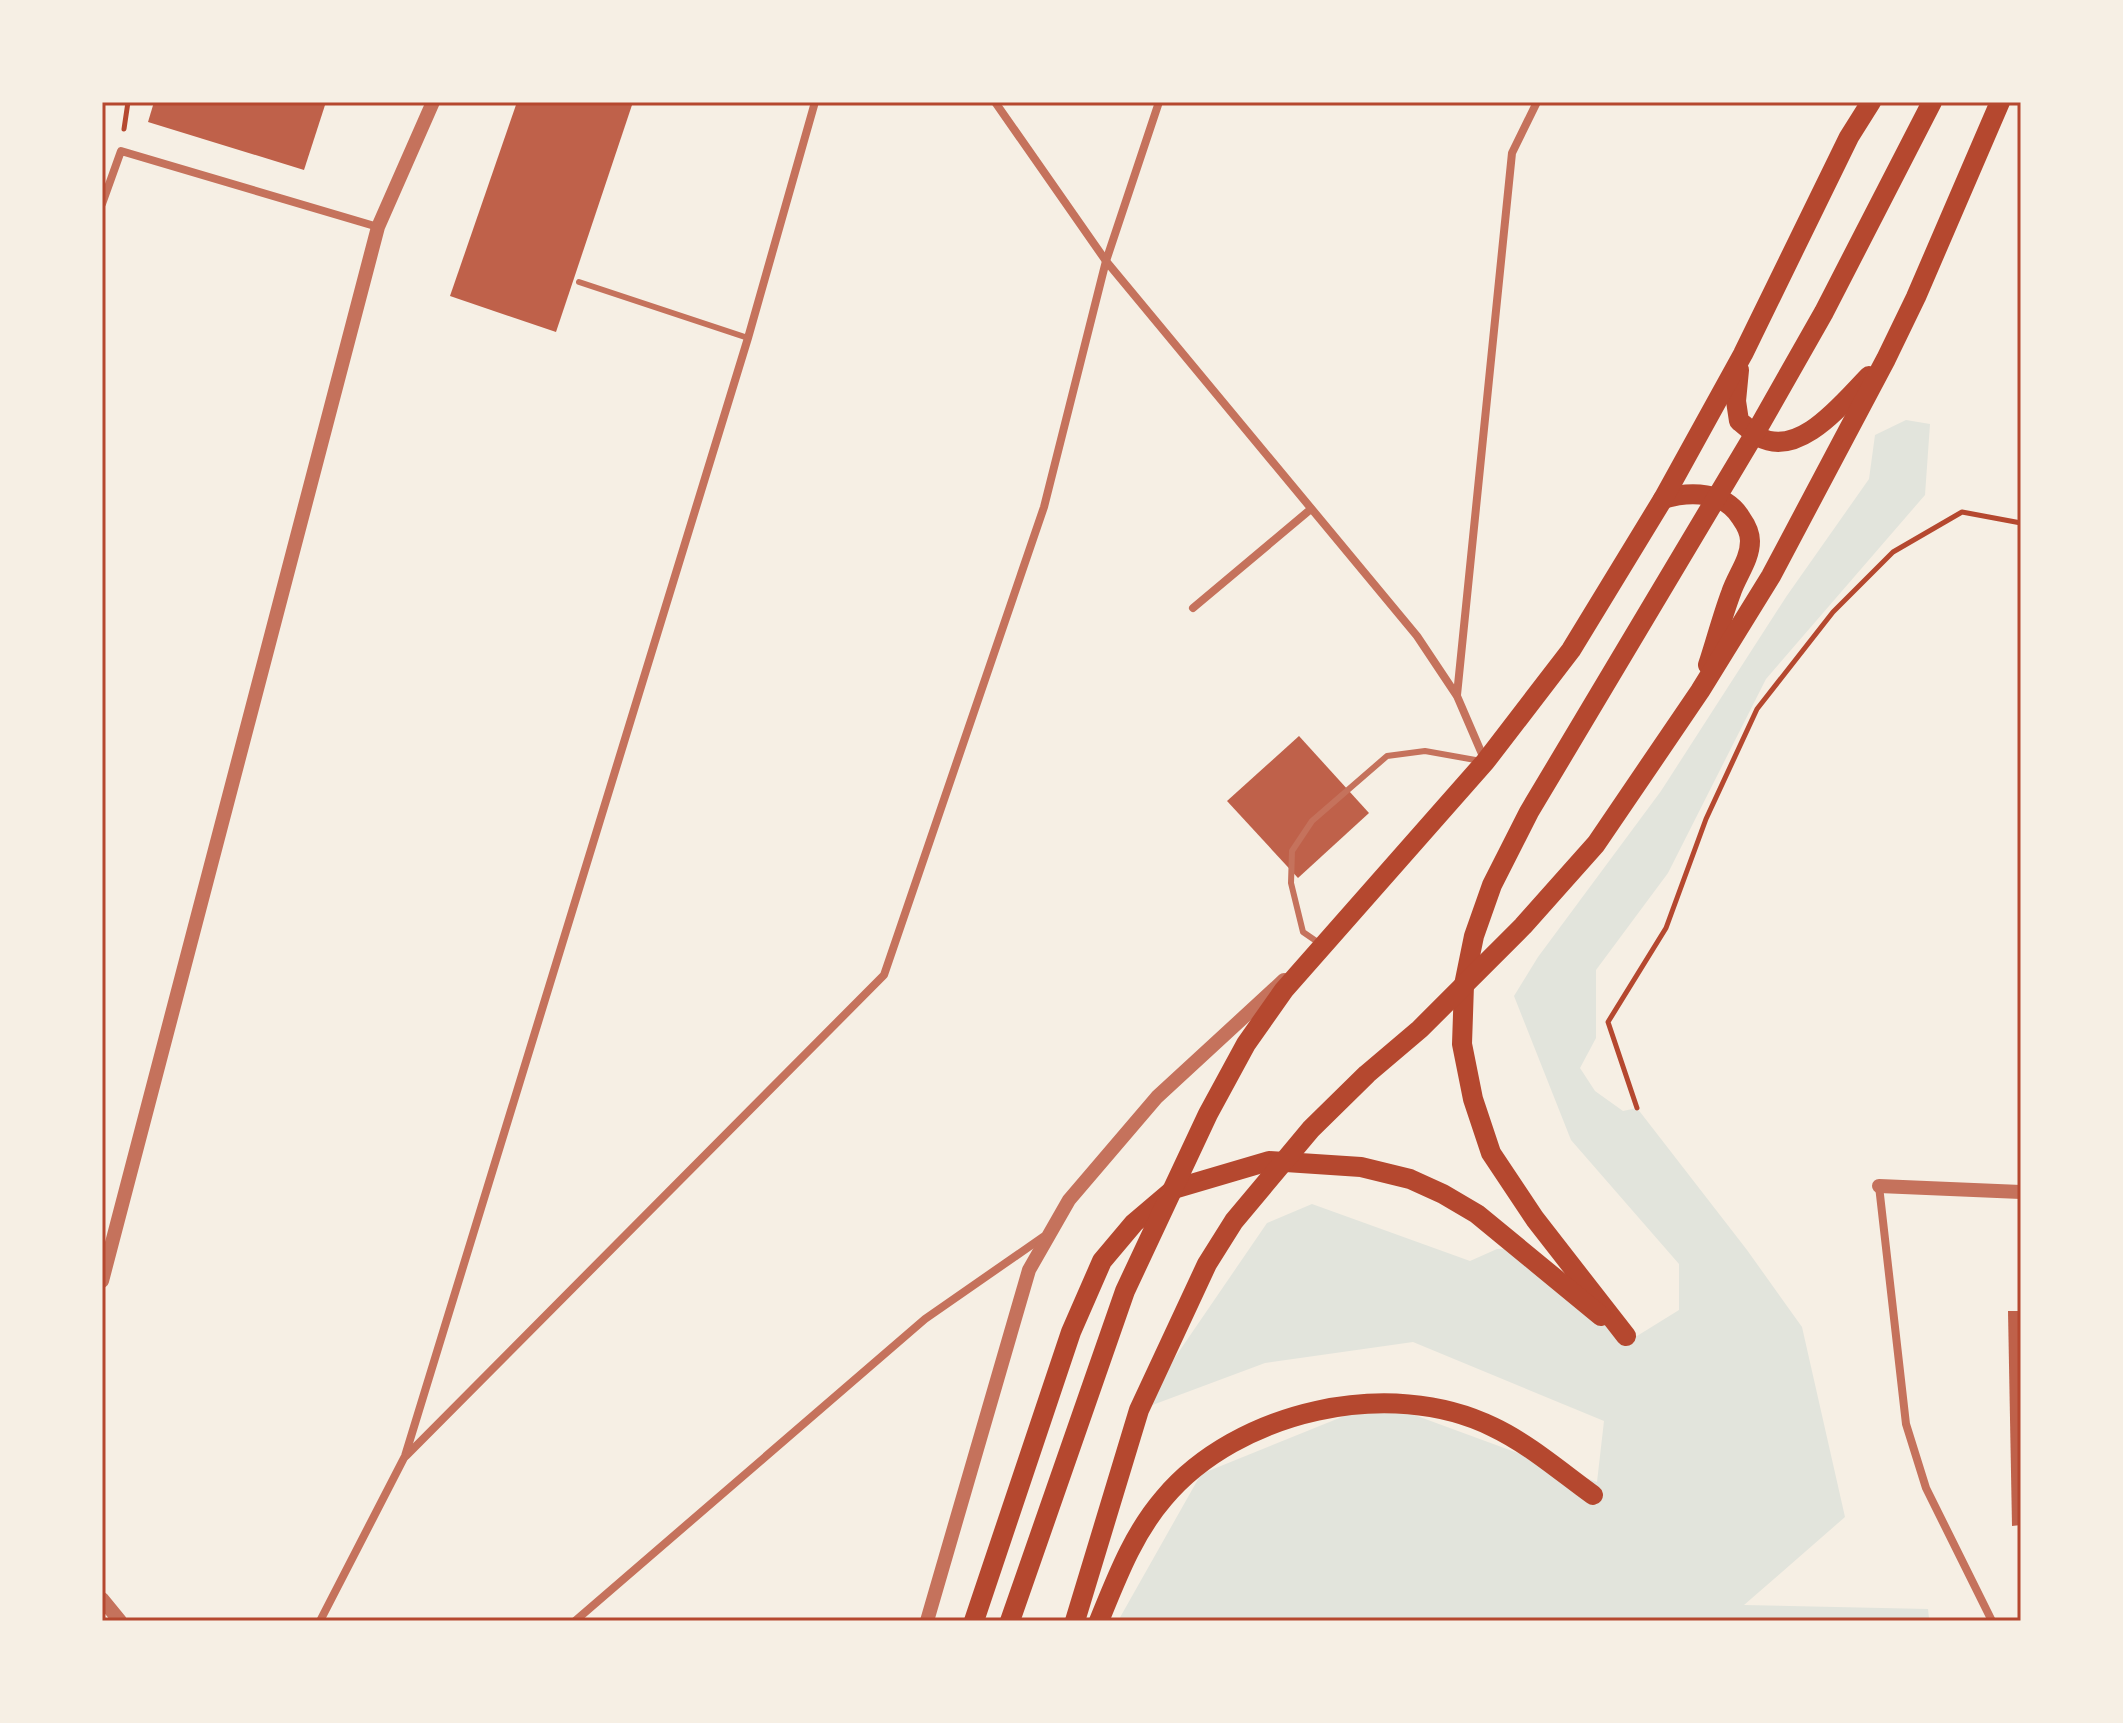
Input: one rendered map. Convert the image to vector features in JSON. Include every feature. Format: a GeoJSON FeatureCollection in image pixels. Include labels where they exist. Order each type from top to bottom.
{"type":"FeatureCollection","features":[{"type":"Feature","properties":{"kind":"main road"},"geometry":{"type":"LineString","coordinates":[[1010,1621],[1125,1291],[1162,1207],[1246,1044],[1284,990],[1485,762],[1571,650],[1663,499],[1743,354],[1849,137],[1871,102]]}},
{"type":"Feature","properties":{"kind":"main road"},"geometry":{"type":"LineString","coordinates":[[974,1621],[1071,1332],[1102,1261],[1134,1223],[1174,1189],[1269,1161],[1361,1167],[1410,1179],[1477,1214],[1626,1336],[1535,1219],[1491,1153],[1473,1099],[1462,1044],[1464,985],[1474,936],[1492,885],[1529,812],[1761,423],[1824,312],[1932,102]]}},
{"type":"Feature","properties":{"kind":"main road"},"geometry":{"type":"LineString","coordinates":[[1075,1621],[1139,1410],[1207,1264],[1234,1221],[1311,1129],[1461,988],[1586,856],[1700,691],[1771,576],[1886,359],[2000,102]]}},
{"type":"Feature","properties":{"kind":"main road"},"geometry":{"type":"LineString","coordinates":[[1743,354],[1737,381],[1739,421],[1761,438],[1777,442],[1809,433],[1886,359]]}},
{"type":"Feature","properties":{"kind":"main road"},"geometry":{"type":"LineString","coordinates":[[1663,499],[1684,493],[1705,495],[1726,502],[1737,511],[1751,538],[1748,556],[1732,589],[1700,691]]}},
{"type":"Feature","properties":{"kind":"main road"},"geometry":{"type":"LineString","coordinates":[[1099,1621],[1131,1544],[1164,1498],[1194,1468],[1243,1435],[1308,1413],[1379,1402],[1439,1408],[1492,1426],[1593,1495]]}},
{"type":"Feature","properties":{"kind":"street"},"geometry":{"type":"LineString","coordinates":[[102,1281],[378,227],[433,102]]}},
{"type":"Feature","properties":{"kind":"street"},"geometry":{"type":"LineString","coordinates":[[320,1621],[405,1456],[748,338],[815,102]]}},
{"type":"Feature","properties":{"kind":"street"},"geometry":{"type":"LineString","coordinates":[[995,102],[1106,261],[1417,636],[1457,696],[1485,762]]}},
{"type":"Feature","properties":{"kind":"street"},"geometry":{"type":"LineString","coordinates":[[405,1456],[884,975],[1044,507],[1106,261],[1159,102]]}},
{"type":"Feature","properties":{"kind":"street"},"geometry":{"type":"LineString","coordinates":[[1457,696],[1512,153],[1537,102]]}},
{"type":"Feature","properties":{"kind":"street"},"geometry":{"type":"LineString","coordinates":[[102,204],[121,151],[378,227]]}},
{"type":"Feature","properties":{"kind":"street"},"geometry":{"type":"LineString","coordinates":[[1193,608],[1311,509]]}},
{"type":"Feature","properties":{"kind":"street"},"geometry":{"type":"LineString","coordinates":[[927,1621],[1029,1270],[1050,1232],[1069,1200],[1157,1097],[1323,945]]}},
{"type":"Feature","properties":{"kind":"street"},"geometry":{"type":"LineString","coordinates":[[1992,1621],[1926,1488],[1906,1424],[1879,1186],[2021,1192]]}},
{"type":"Feature","properties":{"kind":"street"},"geometry":{"type":"LineString","coordinates":[[575,1621],[925,1319],[1050,1232]]}},
{"type":"Feature","properties":{"kind":"street"},"geometry":{"type":"LineString","coordinates":[[102,1599],[120,1621]]}},
{"type":"Feature","properties":{"kind":"lane"},"geometry":{"type":"LineString","coordinates":[[579,282],[748,338]]}},
{"type":"Feature","properties":{"kind":"lane"},"geometry":{"type":"LineString","coordinates":[[1323,945],[1303,932],[1291,883],[1292,851],[1312,821],[1387,756],[1425,751],[1485,762]]}},
{"type":"Feature","properties":{"kind":"path"},"geometry":{"type":"LineString","coordinates":[[1637,1108],[1608,1022],[1666,928],[1706,819],[1757,709],[1833,612],[1893,552],[1962,512],[2021,523]]}},
{"type":"Feature","properties":{"kind":"shaded area"},"geometry":{"type":"Polygon","coordinates":[[[1906,420],[1930,424],[1925,495],[1766,679],[1668,873],[1596,970],[1596,1038],[1580,1068],[1595,1091],[1623,1111],[1637,1108],[1747,1250],[1802,1327],[1845,1517],[1744,1605],[1928,1609],[1929,1618],[1884,1618],[1881,1621],[1118,1621],[1201,1474],[1379,1402],[1597,1482],[1604,1421],[1413,1342],[1265,1363],[1139,1410],[1267,1223],[1312,1204],[1470,1261],[1497,1249],[1529,1248],[1637,1336],[1679,1310],[1679,1264],[1571,1140],[1514,996],[1538,957],[1661,791],[1786,597],[1869,479],[1875,435],[1906,420]]]}},
{"type":"Feature","properties":{"kind":"building"},"geometry":{"type":"Polygon","coordinates":[[[154,102],[326,102],[304,170],[148,122],[154,102]]]}},
{"type":"Feature","properties":{"kind":"building"},"geometry":{"type":"Polygon","coordinates":[[[517,102],[633,102],[556,332],[450,296],[517,102]]]}},
{"type":"Feature","properties":{"kind":"building"},"geometry":{"type":"Polygon","coordinates":[[[1299,736],[1369,813],[1298,878],[1227,801],[1299,736]]]}},
{"type":"Feature","properties":{"kind":"building"},"geometry":{"type":"Polygon","coordinates":[[[2008,1311],[2021,1311],[2021,1525],[2012,1526],[2008,1311]]]}}]}
